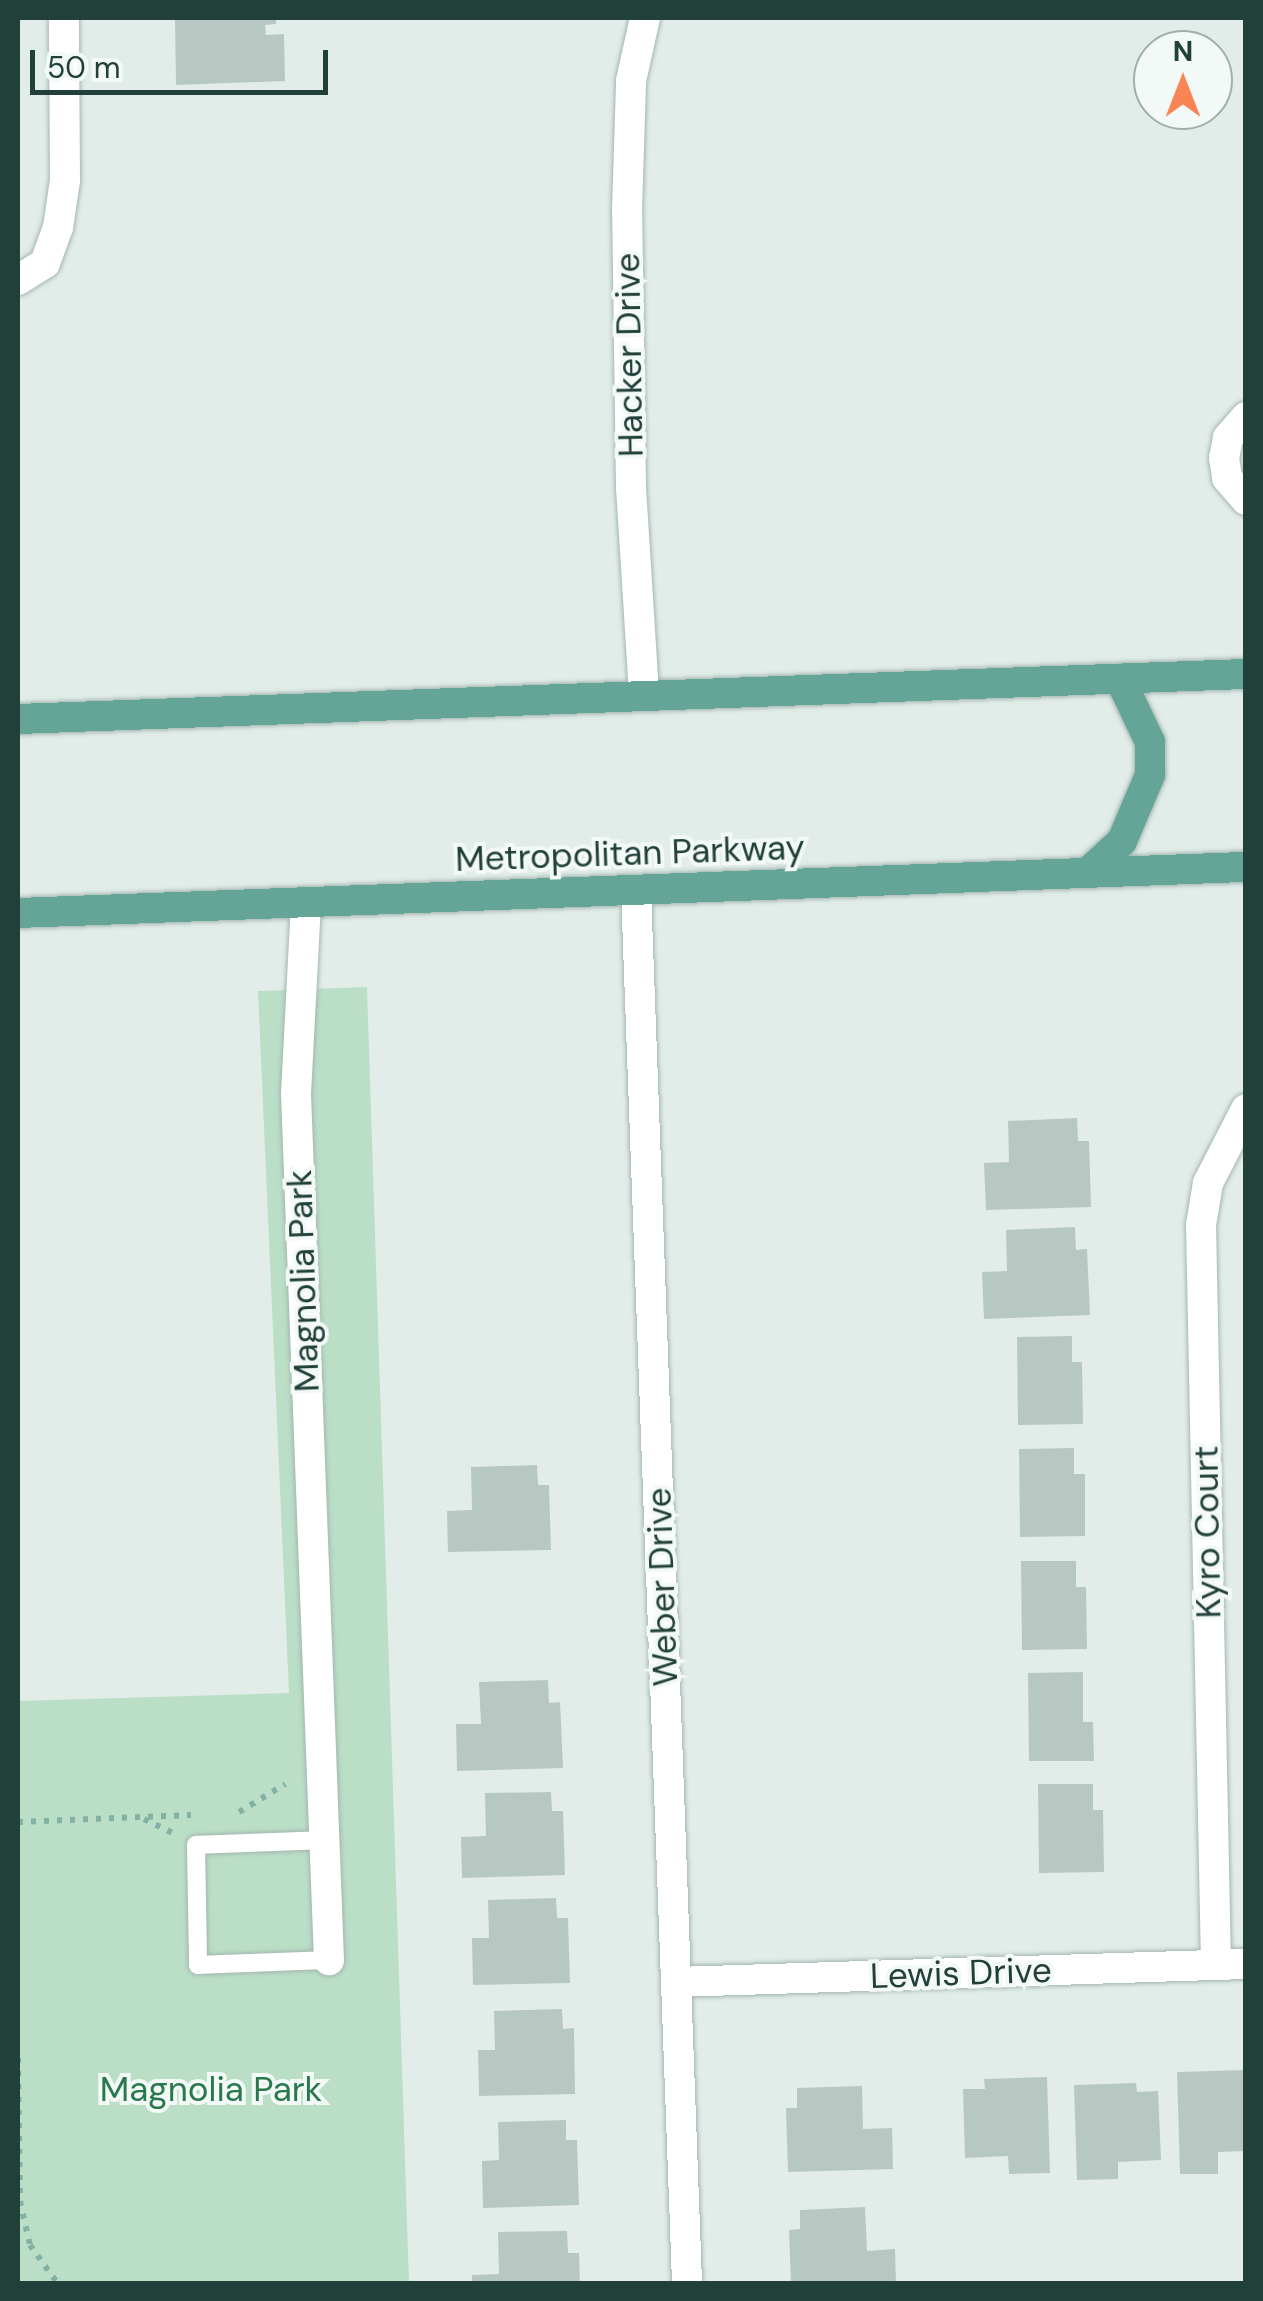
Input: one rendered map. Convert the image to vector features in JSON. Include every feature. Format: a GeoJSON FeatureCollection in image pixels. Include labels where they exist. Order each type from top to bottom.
{"type":"FeatureCollection","features":[{"type":"Feature","properties":{"kind":"main road"},"geometry":{"type":"LineString","coordinates":[[18,719],[1246,674]]}},
{"type":"Feature","properties":{"kind":"main road"},"geometry":{"type":"LineString","coordinates":[[1087,874],[1122,840],[1150,774],[1150,742],[1120,679]]}},
{"type":"Feature","properties":{"kind":"main road","name":"Metropolitan Parkway"},"geometry":{"type":"LineString","coordinates":[[18,913],[1246,867]]}},
{"type":"Feature","properties":{"kind":"street"},"geometry":{"type":"LineString","coordinates":[[18,280],[45,263],[58,228],[65,180],[64,18]]}},
{"type":"Feature","properties":{"kind":"street","name":"Hacker Drive"},"geometry":{"type":"LineString","coordinates":[[644,18],[631,81],[627,210],[631,487],[644,694]]}},
{"type":"Feature","properties":{"kind":"street"},"geometry":{"type":"LineString","coordinates":[[1246,417],[1228,438],[1224,458],[1227,478],[1246,500]]}},
{"type":"Feature","properties":{"kind":"street","name":"Weber Drive"},"geometry":{"type":"LineString","coordinates":[[636,891],[687,2284]]}},
{"type":"Feature","properties":{"kind":"street","name":"Magnolia Park"},"geometry":{"type":"LineString","coordinates":[[306,902],[296,1094],[328,1960]]}},
{"type":"Feature","properties":{"kind":"street","name":"Kyro Court"},"geometry":{"type":"LineString","coordinates":[[1231,1965],[1201,1225],[1208,1183],[1246,1109]]}},
{"type":"Feature","properties":{"kind":"street","name":"Lewis Drive"},"geometry":{"type":"LineString","coordinates":[[676,1982],[1231,1965]]}},
{"type":"Feature","properties":{"kind":"lane"},"geometry":{"type":"LineString","coordinates":[[324,1840],[196,1845],[198,1965],[328,1960]]}},
{"type":"Feature","properties":{"kind":"path"},"geometry":{"type":"LineString","coordinates":[[221,1813],[241,1812],[285,1784]]}},
{"type":"Feature","properties":{"kind":"path"},"geometry":{"type":"LineString","coordinates":[[18,1822],[201,1814]]}},
{"type":"Feature","properties":{"kind":"path"},"geometry":{"type":"LineString","coordinates":[[18,2058],[20,2201],[30,2245],[58,2284]]}},
{"type":"Feature","properties":{"kind":"green space","name":"Magnolia Park"},"geometry":{"type":"Polygon","coordinates":[[[367,987],[409,2283],[18,2283],[18,1701],[289,1693],[258,991],[367,987]]]}},
{"type":"Feature","properties":{"kind":"building"},"geometry":{"type":"Polygon","coordinates":[[[175,18],[276,18],[276,24],[265,25],[266,35],[284,34],[285,81],[176,85],[175,18]]]}},
{"type":"Feature","properties":{"kind":"building"},"geometry":{"type":"Polygon","coordinates":[[[1077,1118],[1078,1141],[1089,1141],[1091,1207],[986,1210],[984,1163],[1009,1162],[1008,1121],[1077,1118]]]}},
{"type":"Feature","properties":{"kind":"building"},"geometry":{"type":"Polygon","coordinates":[[[1075,1227],[1076,1250],[1087,1249],[1090,1315],[984,1319],[982,1272],[1007,1271],[1006,1230],[1075,1227]]]}},
{"type":"Feature","properties":{"kind":"building"},"geometry":{"type":"Polygon","coordinates":[[[1072,1336],[1072,1362],[1082,1362],[1083,1424],[1018,1425],[1017,1337],[1072,1336]]]}},
{"type":"Feature","properties":{"kind":"building"},"geometry":{"type":"Polygon","coordinates":[[[1074,1448],[1074,1474],[1085,1474],[1085,1536],[1020,1537],[1019,1449],[1074,1448]]]}},
{"type":"Feature","properties":{"kind":"building"},"geometry":{"type":"Polygon","coordinates":[[[537,1465],[538,1485],[549,1485],[551,1550],[448,1552],[447,1511],[472,1510],[471,1467],[537,1465]]]}},
{"type":"Feature","properties":{"kind":"building"},"geometry":{"type":"Polygon","coordinates":[[[1021,1561],[1076,1561],[1076,1587],[1086,1587],[1087,1649],[1022,1650],[1021,1561]]]}},
{"type":"Feature","properties":{"kind":"building"},"geometry":{"type":"Polygon","coordinates":[[[1083,1672],[1083,1722],[1093,1722],[1094,1761],[1029,1761],[1028,1673],[1083,1672]]]}},
{"type":"Feature","properties":{"kind":"building"},"geometry":{"type":"Polygon","coordinates":[[[548,1680],[549,1703],[560,1702],[563,1768],[457,1771],[456,1724],[481,1724],[479,1682],[548,1680]]]}},
{"type":"Feature","properties":{"kind":"building"},"geometry":{"type":"Polygon","coordinates":[[[1038,1784],[1093,1784],[1093,1810],[1103,1810],[1104,1872],[1039,1873],[1038,1784]]]}},
{"type":"Feature","properties":{"kind":"building"},"geometry":{"type":"Polygon","coordinates":[[[551,1792],[552,1811],[563,1811],[565,1875],[462,1878],[461,1837],[486,1836],[485,1793],[551,1792]]]}},
{"type":"Feature","properties":{"kind":"building"},"geometry":{"type":"Polygon","coordinates":[[[556,1898],[557,1918],[568,1918],[570,1983],[473,1985],[472,1938],[489,1938],[488,1900],[556,1898]]]}},
{"type":"Feature","properties":{"kind":"building"},"geometry":{"type":"Polygon","coordinates":[[[562,2009],[563,2029],[574,2028],[575,2094],[479,2096],[478,2050],[495,2050],[494,2011],[562,2009]]]}},
{"type":"Feature","properties":{"kind":"building"},"geometry":{"type":"Polygon","coordinates":[[[1246,2070],[1246,2151],[1218,2152],[1218,2174],[1180,2174],[1177,2072],[1246,2070]]]}},
{"type":"Feature","properties":{"kind":"building"},"geometry":{"type":"Polygon","coordinates":[[[1047,2077],[1050,2173],[1009,2174],[1008,2156],[965,2158],[963,2089],[985,2089],[984,2079],[1047,2077]]]}},
{"type":"Feature","properties":{"kind":"building"},"geometry":{"type":"Polygon","coordinates":[[[1136,2083],[1137,2092],[1158,2091],[1161,2160],[1118,2162],[1118,2179],[1077,2180],[1074,2085],[1136,2083]]]}},
{"type":"Feature","properties":{"kind":"building"},"geometry":{"type":"Polygon","coordinates":[[[862,2086],[863,2129],[892,2128],[893,2169],[788,2172],[786,2108],[797,2108],[797,2088],[862,2086]]]}},
{"type":"Feature","properties":{"kind":"building"},"geometry":{"type":"Polygon","coordinates":[[[566,2120],[566,2140],[577,2140],[579,2205],[483,2208],[482,2161],[499,2160],[498,2122],[566,2120]]]}},
{"type":"Feature","properties":{"kind":"building"},"geometry":{"type":"Polygon","coordinates":[[[865,2207],[867,2251],[895,2249],[896,2284],[791,2284],[789,2230],[800,2229],[800,2210],[865,2207]]]}},
{"type":"Feature","properties":{"kind":"building"},"geometry":{"type":"Polygon","coordinates":[[[567,2231],[568,2253],[579,2253],[580,2284],[472,2284],[472,2275],[499,2274],[498,2232],[567,2231]]]}}]}
